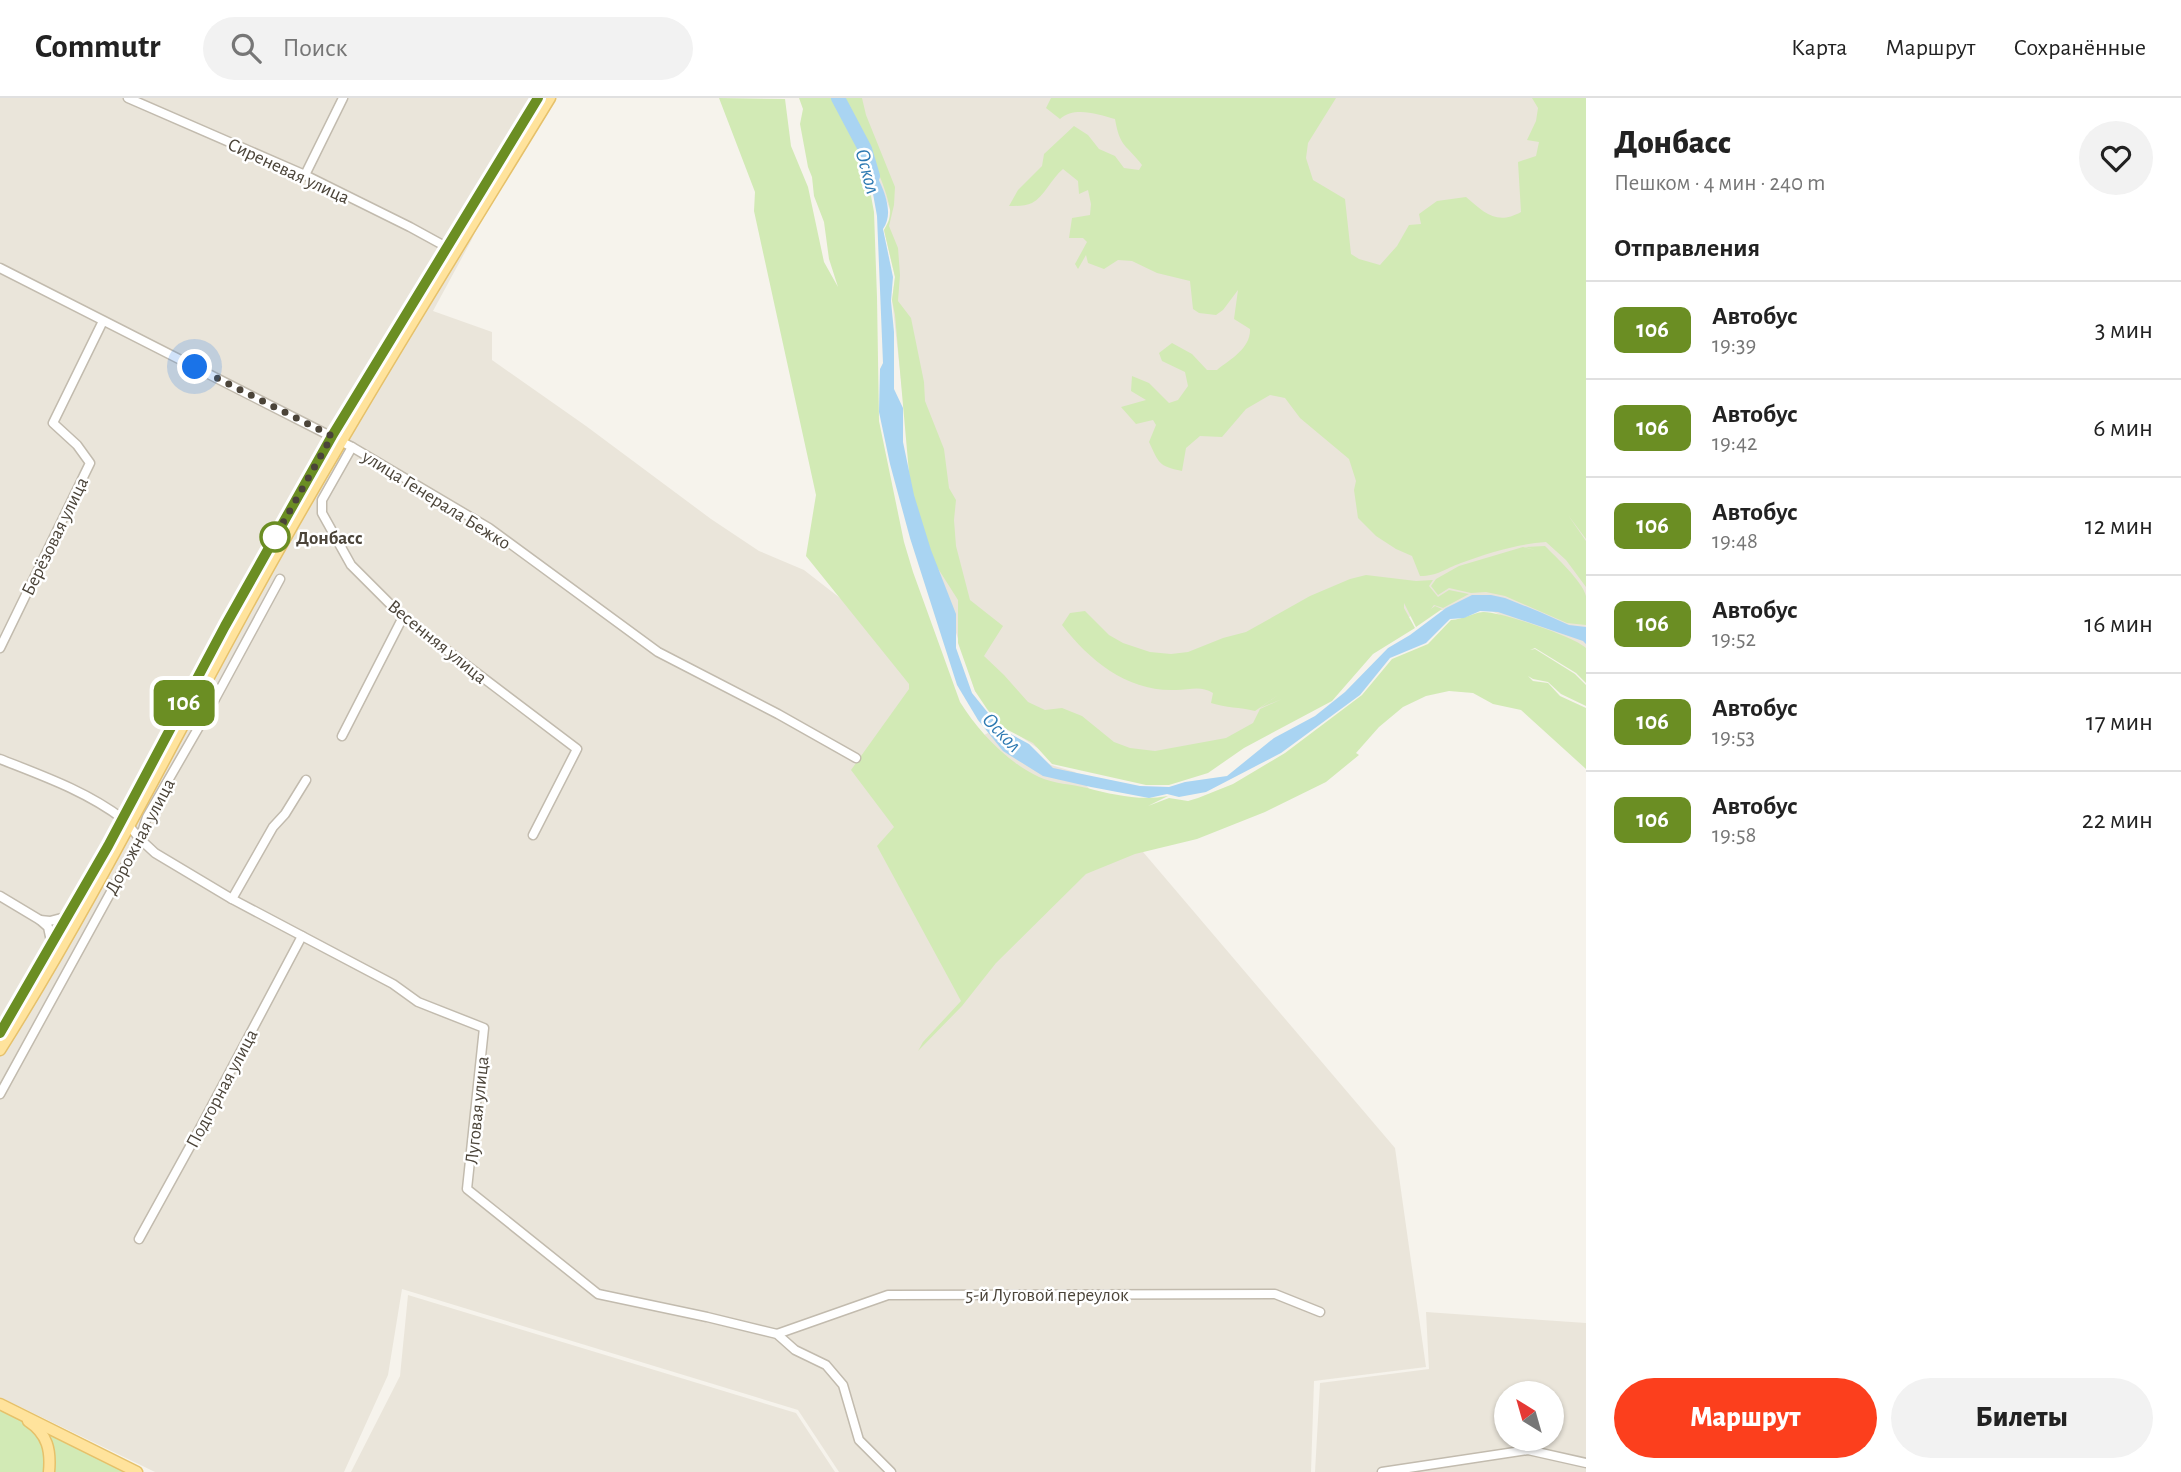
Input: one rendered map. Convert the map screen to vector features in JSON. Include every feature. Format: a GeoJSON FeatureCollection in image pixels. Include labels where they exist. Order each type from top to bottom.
{"type":"FeatureCollection","features":[{"type":"Feature","properties":{"kind":"main road","name":"Дорожная улица"},"geometry":{"type":"LineString","coordinates":[[0,1050],[78,920],[127,823],[337,438],[451,250],[538,98]]}},
{"type":"Feature","properties":{"kind":"main road","name":"Дорожная улица"},"geometry":{"type":"LineString","coordinates":[[451,250],[550,98]]}},
{"type":"Feature","properties":{"kind":"main road","name":"Дорожная улица"},"geometry":{"type":"LineString","coordinates":[[0,1033],[127,823]]}},
{"type":"Feature","properties":{"kind":"main road"},"geometry":{"type":"LineString","coordinates":[[0,1406],[136,1472]]}},
{"type":"Feature","properties":{"kind":"main road"},"geometry":{"type":"LineString","coordinates":[[0,1406],[34,1425],[45,1438],[51,1455],[49,1472]]}},
{"type":"Feature","properties":{"kind":"street","name":"Сиреневая улица"},"geometry":{"type":"LineString","coordinates":[[128,98],[305,175],[451,250]]}},
{"type":"Feature","properties":{"kind":"street"},"geometry":{"type":"LineString","coordinates":[[305,175],[343,98]]}},
{"type":"Feature","properties":{"kind":"street","name":"улица Генерала Бежко"},"geometry":{"type":"LineString","coordinates":[[0,268],[337,438],[489,528],[658,652],[856,758]]}},
{"type":"Feature","properties":{"kind":"street","name":"Берёзовая улица"},"geometry":{"type":"LineString","coordinates":[[0,648],[90,463],[77,445],[53,423],[103,321]]}},
{"type":"Feature","properties":{"kind":"street","name":"Весенняя улица"},"geometry":{"type":"LineString","coordinates":[[352,447],[322,500],[322,513],[351,565],[403,617],[577,749],[533,835]]}},
{"type":"Feature","properties":{"kind":"street","name":"Дорожная улица"},"geometry":{"type":"LineString","coordinates":[[0,1094],[139,839],[147,817],[280,579]]}},
{"type":"Feature","properties":{"kind":"street"},"geometry":{"type":"LineString","coordinates":[[342,736],[403,617]]}},
{"type":"Feature","properties":{"kind":"street"},"geometry":{"type":"LineString","coordinates":[[0,759],[103,803],[127,823]]}},
{"type":"Feature","properties":{"kind":"street"},"geometry":{"type":"LineString","coordinates":[[232,899],[272,827],[285,814],[306,780]]}},
{"type":"Feature","properties":{"kind":"street","name":"Луговая улица"},"geometry":{"type":"LineString","coordinates":[[127,823],[139,839],[155,852],[232,899],[393,984],[418,1002],[484,1028],[467,1189],[597,1294],[777,1334],[795,1350],[826,1365],[843,1385],[859,1440],[891,1472]]}},
{"type":"Feature","properties":{"kind":"street"},"geometry":{"type":"LineString","coordinates":[[0,896],[48,927],[52,946]]}},
{"type":"Feature","properties":{"kind":"street"},"geometry":{"type":"LineString","coordinates":[[40,920],[50,921],[69,916]]}},
{"type":"Feature","properties":{"kind":"street","name":"Подгорная улица"},"geometry":{"type":"LineString","coordinates":[[139,1239],[302,936]]}},
{"type":"Feature","properties":{"kind":"street","name":"5-й Луговой переулок"},"geometry":{"type":"LineString","coordinates":[[777,1334],[888,1294],[1275,1294],[1320,1312]]}},
{"type":"Feature","properties":{"kind":"street"},"geometry":{"type":"LineString","coordinates":[[1382,1472],[1528,1450],[1586,1463]]}},
{"type":"Feature","properties":{"kind":"shaded area"},"geometry":{"type":"Polygon","coordinates":[[[0,98],[537,98],[471,241],[433,311],[492,332],[492,360],[711,519],[759,551],[804,570],[867,619],[912,682],[946,754],[1000,727],[1051,765],[1075,772],[1395,1148],[1426,1367],[1314,1381],[1311,1472],[839,1472],[798,1410],[402,1289],[388,1375],[344,1472],[155,1472],[0,1397],[0,98]]]}},
{"type":"Feature","properties":{"kind":"shaded area"},"geometry":{"type":"Polygon","coordinates":[[[842,98],[1542,98],[1586,214],[1586,655],[1485,608],[1418,611],[1230,741],[1133,767],[1058,762],[1005,726],[975,691],[932,559],[904,406],[892,300],[895,277],[884,230],[889,222],[890,210],[867,148],[842,98]]]}},
{"type":"Feature","properties":{"kind":"shaded area"},"geometry":{"type":"Polygon","coordinates":[[[408,1295],[796,1413],[835,1472],[351,1472],[400,1376],[408,1295]]]}},
{"type":"Feature","properties":{"kind":"shaded area"},"geometry":{"type":"Polygon","coordinates":[[[1426,1312],[1586,1323],[1586,1472],[1315,1472],[1320,1383],[1429,1369],[1426,1312]]]}},
{"type":"Feature","properties":{"kind":"green space"},"geometry":{"type":"Polygon","coordinates":[[[719,98],[785,99],[791,146],[808,187],[824,262],[838,287],[829,259],[824,222],[814,196],[808,167],[800,124],[803,109],[799,98],[834,98],[858,144],[874,212],[879,421],[904,542],[960,702],[985,735],[1005,755],[1027,771],[1057,783],[1127,796],[1168,796],[1148,806],[1169,798],[1188,801],[1233,784],[1285,753],[1362,695],[1392,659],[1428,644],[1451,620],[1483,612],[1536,626],[1586,648],[1586,683],[1576,673],[1535,648],[1530,650],[1535,649],[1575,674],[1586,685],[1586,706],[1561,694],[1548,682],[1528,676],[1533,681],[1548,683],[1560,696],[1586,708],[1586,769],[1521,710],[1493,704],[1473,693],[1449,691],[1426,696],[1403,707],[1379,727],[1356,753],[1359,755],[1326,782],[1265,812],[1197,839],[1135,854],[1086,874],[996,963],[962,1006],[918,1051],[961,1001],[877,846],[894,827],[851,770],[909,689],[909,684],[806,556],[816,495],[754,211],[755,192],[719,98]]]}},
{"type":"Feature","properties":{"kind":"green space"},"geometry":{"type":"Polygon","coordinates":[[[842,98],[862,98],[866,115],[895,187],[889,226],[898,248],[898,301],[911,318],[924,382],[925,401],[944,449],[949,488],[956,500],[956,546],[970,600],[1003,626],[984,656],[1028,702],[1045,710],[1062,708],[1082,716],[1114,742],[1130,748],[1155,751],[1226,738],[1253,723],[1260,709],[1282,699],[1260,708],[1278,695],[1255,711],[1211,703],[1213,693],[1204,689],[1158,689],[1126,680],[1085,651],[1062,625],[1070,613],[1085,611],[1109,635],[1123,643],[1150,652],[1171,654],[1188,652],[1246,632],[1310,596],[1366,575],[1416,581],[1433,580],[1429,586],[1438,597],[1449,590],[1469,594],[1443,608],[1434,605],[1431,609],[1435,606],[1442,609],[1416,627],[1404,603],[1415,628],[1373,654],[1332,701],[1244,748],[1208,773],[1169,785],[1146,785],[1052,764],[1033,743],[1002,727],[975,691],[958,643],[958,600],[932,559],[910,484],[892,300],[895,277],[884,230],[890,209],[876,168],[842,98]]]}},
{"type":"Feature","properties":{"kind":"green space"},"geometry":{"type":"Polygon","coordinates":[[[1051,98],[1336,98],[1308,143],[1306,158],[1313,180],[1345,199],[1351,254],[1380,265],[1397,246],[1409,225],[1421,224],[1419,214],[1437,201],[1466,197],[1485,212],[1504,218],[1521,212],[1518,162],[1536,156],[1539,142],[1527,140],[1536,121],[1538,108],[1532,98],[1586,98],[1586,539],[1568,515],[1586,541],[1586,587],[1566,560],[1546,542],[1503,550],[1420,576],[1412,556],[1376,536],[1358,518],[1354,490],[1356,481],[1349,459],[1300,418],[1285,398],[1270,395],[1246,409],[1222,437],[1200,436],[1186,448],[1182,471],[1160,463],[1149,442],[1156,425],[1153,420],[1136,424],[1121,407],[1146,400],[1131,391],[1132,376],[1149,383],[1169,403],[1178,400],[1188,386],[1185,372],[1162,361],[1159,353],[1172,343],[1192,354],[1207,370],[1217,370],[1244,347],[1250,329],[1234,319],[1238,290],[1216,315],[1199,313],[1193,309],[1190,281],[1157,273],[1132,261],[1118,260],[1104,269],[1088,263],[1086,255],[1078,269],[1075,264],[1087,242],[1083,238],[1069,238],[1072,218],[1090,215],[1091,204],[1088,190],[1079,194],[1078,181],[1063,169],[1032,203],[1009,206],[1018,190],[1042,166],[1044,154],[1074,126],[1088,135],[1099,149],[1115,156],[1124,168],[1139,170],[1142,165],[1124,145],[1115,119],[1079,112],[1060,119],[1046,108],[1051,98]]]}},
{"type":"Feature","properties":{"kind":"green space"},"geometry":{"type":"Polygon","coordinates":[[[1545,546],[1584,590],[1586,625],[1567,623],[1505,596],[1449,588],[1438,595],[1431,586],[1436,579],[1459,566],[1523,547],[1535,550],[1525,547],[1545,546]]]}},
{"type":"Feature","properties":{"kind":"green space"},"geometry":{"type":"Polygon","coordinates":[[[0,1411],[22,1420],[40,1435],[46,1449],[45,1472],[0,1472],[0,1411]]]}},
{"type":"Feature","properties":{"kind":"green space"},"geometry":{"type":"Polygon","coordinates":[[[39,1425],[127,1472],[51,1472],[39,1425]]]}},
{"type":"Feature","properties":{"kind":"water"},"geometry":{"type":"Polygon","coordinates":[[[866,155],[887,202],[887,221],[883,229],[893,277],[891,301],[894,389],[903,408],[903,442],[914,495],[931,550],[956,614],[956,648],[972,693],[1001,729],[1029,744],[1053,768],[1140,786],[1169,787],[1227,776],[1274,738],[1315,716],[1345,692],[1388,648],[1446,608],[1472,595],[1505,598],[1569,625],[1586,627],[1586,644],[1498,612],[1480,611],[1464,618],[1450,619],[1426,643],[1390,658],[1360,695],[1281,753],[1206,792],[1179,797],[1167,794],[1149,798],[1043,776],[1003,751],[978,720],[957,685],[910,538],[890,464],[879,412],[880,369],[883,363],[877,216],[866,155]]]}},
{"type":"Feature","properties":{"kind":"waterway","name":"Оскол"},"geometry":{"type":"LineString","coordinates":[[838,98],[865,149],[873,176]]}},
{"type":"Feature","properties":{"kind":"bus line","name":"106"},"geometry":{"type":"LineString","coordinates":[[0,1033],[108,846],[225,626],[332,436],[538,98]]}},
{"type":"Feature","properties":{"kind":"place","name":"Донбасс"},"geometry":{"type":"Point","coordinates":[275,537]}},
{"type":"Feature","properties":{"kind":"route"},"geometry":{"type":"LineString","coordinates":[[195,367],[332,436],[275,537]]}}]}
